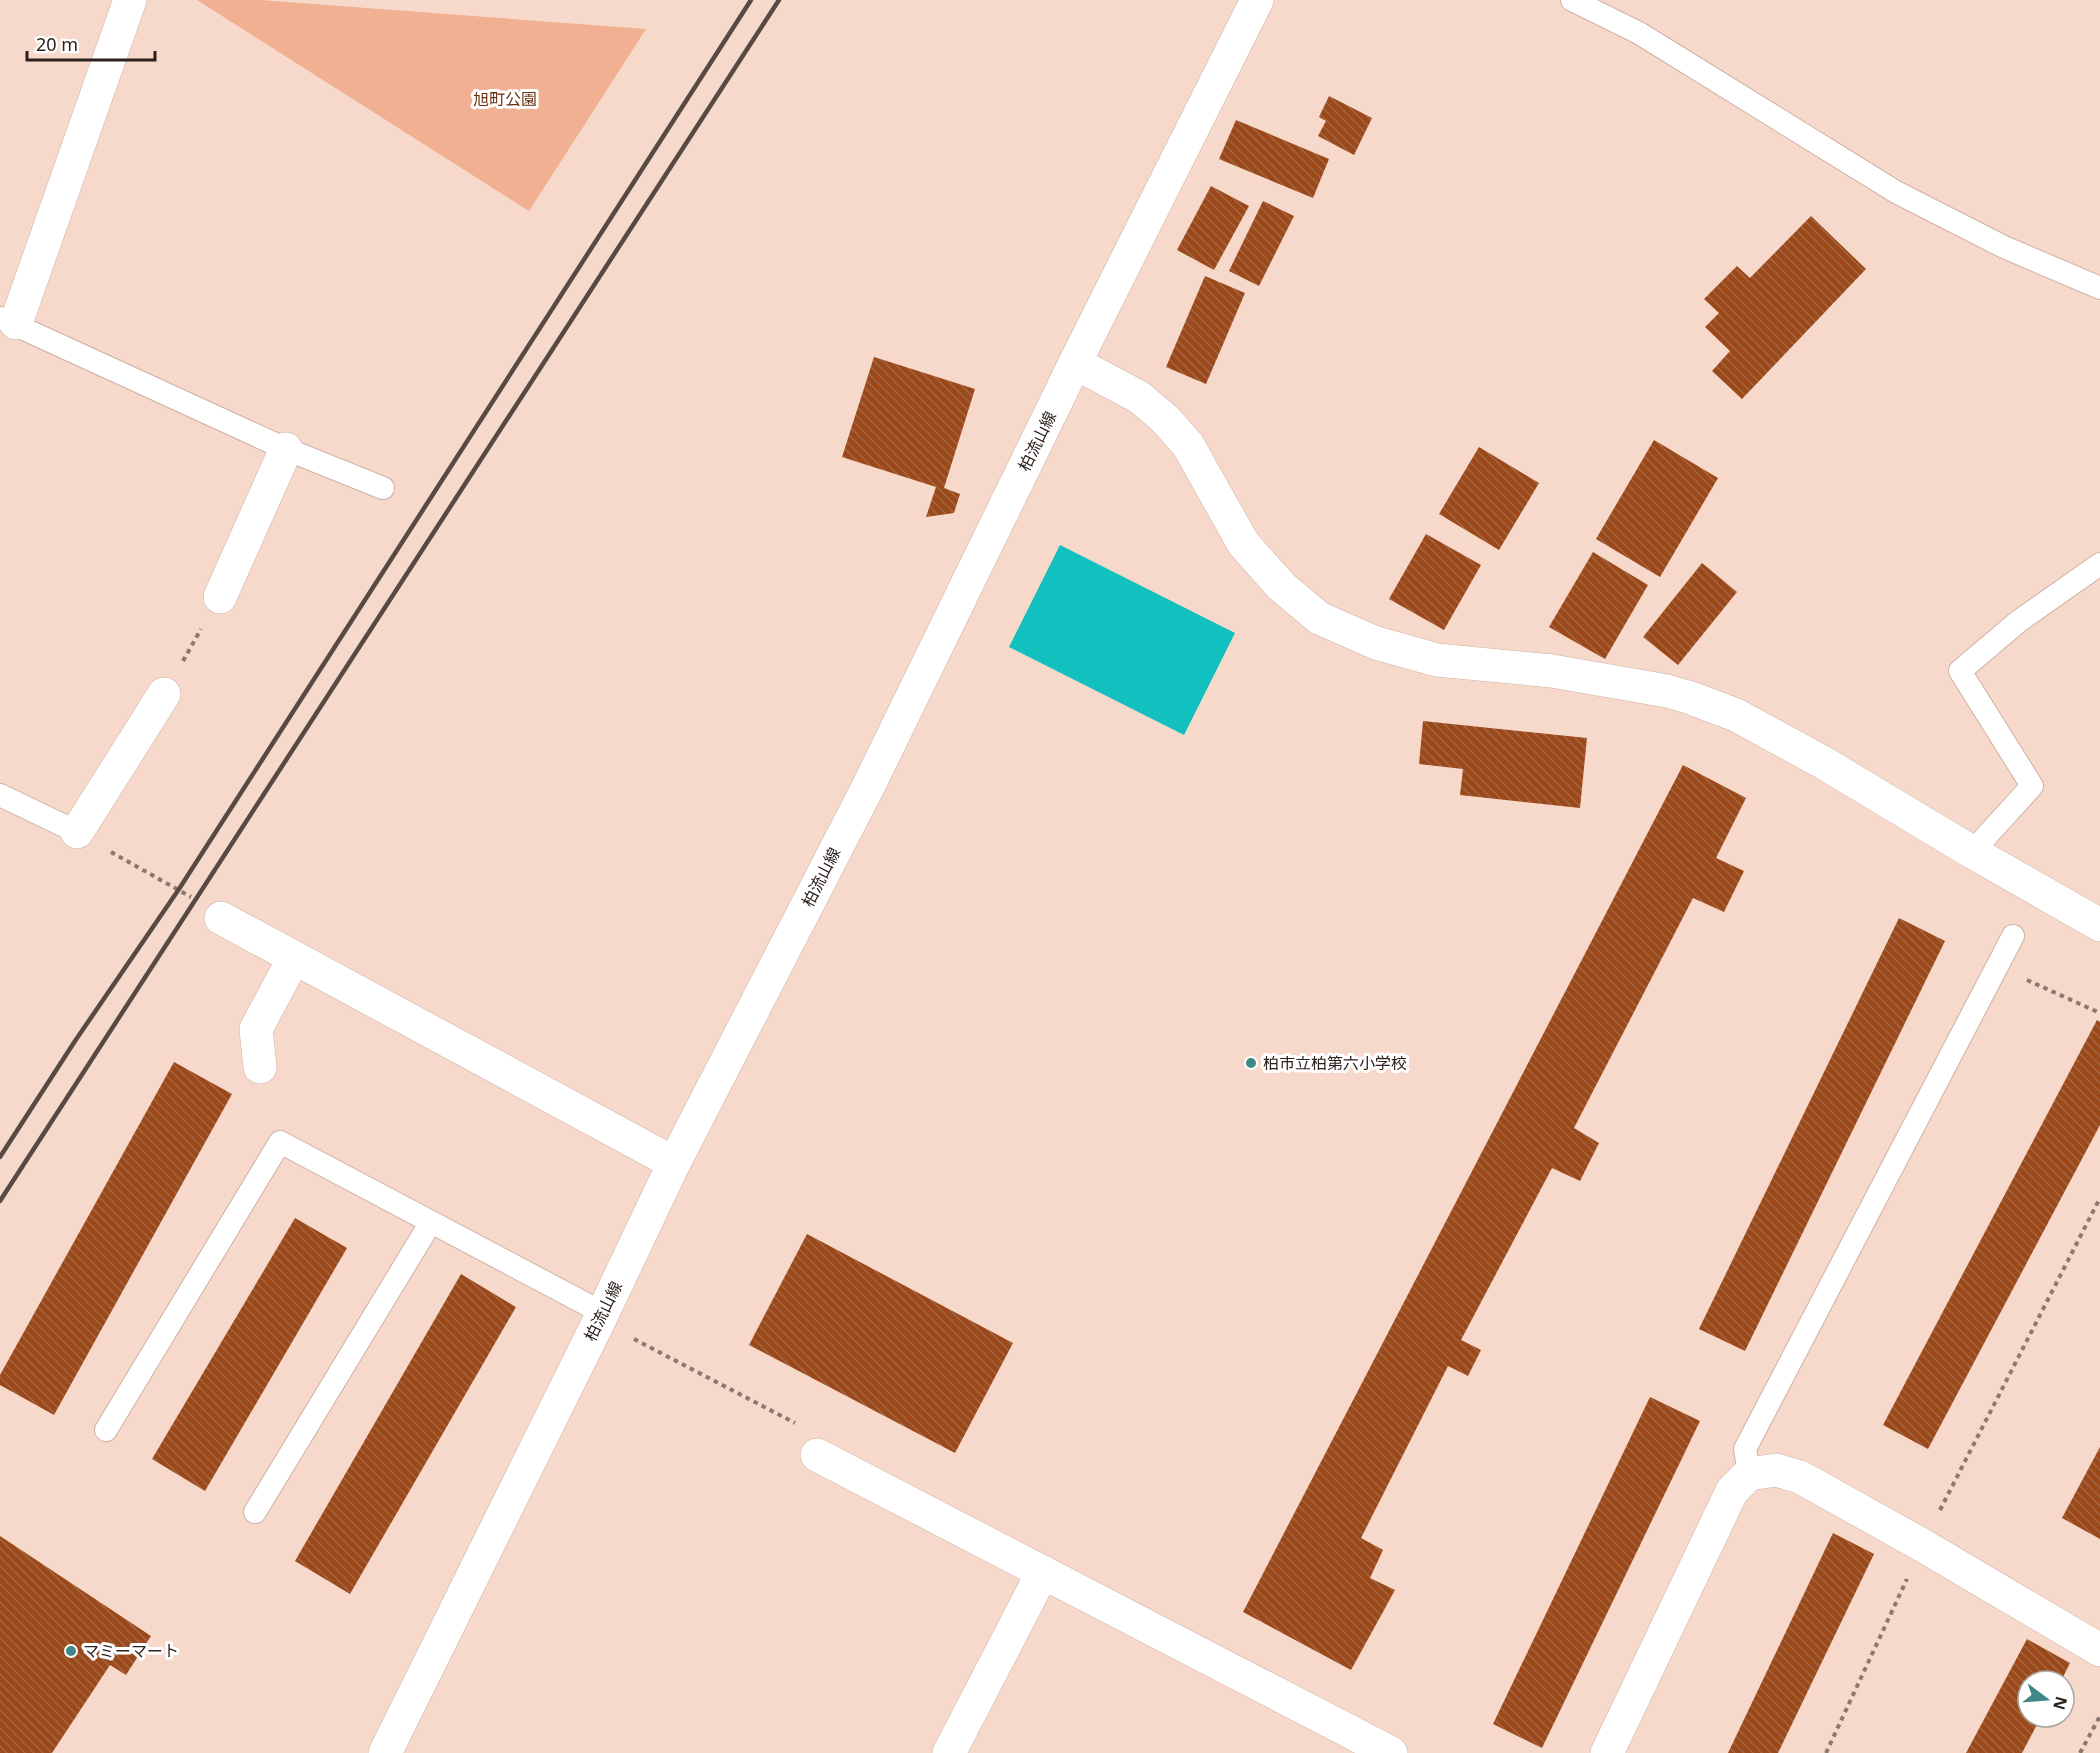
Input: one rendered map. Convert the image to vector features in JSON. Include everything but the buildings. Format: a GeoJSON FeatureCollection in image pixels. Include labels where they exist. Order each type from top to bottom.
{"type":"FeatureCollection","features":[{"type":"Feature","properties":{"kind":"street"},"geometry":{"type":"LineString","coordinates":[[8,320],[130,0]]}},
{"type":"Feature","properties":{"kind":"street","name":"柏流山線"},"geometry":{"type":"LineString","coordinates":[[385,1753],[601,1317],[674,1163],[868,787],[1075,363],[1257,0]]}},
{"type":"Feature","properties":{"kind":"street"},"geometry":{"type":"LineString","coordinates":[[1075,363],[1139,397],[1165,419],[1188,445],[1243,543],[1281,586],[1319,618],[1376,644],[1437,660],[1552,671],[1621,682],[1691,698],[1736,715],[1786,741],[2100,925]]}},
{"type":"Feature","properties":{"kind":"street"},"geometry":{"type":"LineString","coordinates":[[220,597],[286,449]]}},
{"type":"Feature","properties":{"kind":"street"},"geometry":{"type":"LineString","coordinates":[[77,832],[164,694]]}},
{"type":"Feature","properties":{"kind":"street"},"geometry":{"type":"LineString","coordinates":[[222,918],[674,1163]]}},
{"type":"Feature","properties":{"kind":"street"},"geometry":{"type":"LineString","coordinates":[[260,1067],[256,1029],[294,958]]}},
{"type":"Feature","properties":{"kind":"street"},"geometry":{"type":"LineString","coordinates":[[817,1455],[1391,1753]]}},
{"type":"Feature","properties":{"kind":"street"},"geometry":{"type":"LineString","coordinates":[[1606,1753],[1732,1491],[1749,1474],[1776,1470],[1800,1477],[1922,1545],[2100,1650]]}},
{"type":"Feature","properties":{"kind":"street"},"geometry":{"type":"LineString","coordinates":[[949,1753],[1043,1572]]}},
{"type":"Feature","properties":{"kind":"lane"},"geometry":{"type":"LineString","coordinates":[[1572,0],[1639,33],[1896,192],[2004,247],[2100,288]]}},
{"type":"Feature","properties":{"kind":"lane"},"geometry":{"type":"LineString","coordinates":[[8,320],[286,449],[383,488]]}},
{"type":"Feature","properties":{"kind":"lane"},"geometry":{"type":"LineString","coordinates":[[1972,852],[2032,786],[1960,671],[2019,621],[2100,564]]}},
{"type":"Feature","properties":{"kind":"lane"},"geometry":{"type":"LineString","coordinates":[[0,795],[77,832]]}},
{"type":"Feature","properties":{"kind":"lane"},"geometry":{"type":"LineString","coordinates":[[1749,1474],[1745,1449],[2013,936]]}},
{"type":"Feature","properties":{"kind":"lane"},"geometry":{"type":"LineString","coordinates":[[106,1430],[280,1142],[601,1317]]}},
{"type":"Feature","properties":{"kind":"lane"},"geometry":{"type":"LineString","coordinates":[[255,1512],[430,1222]]}},
{"type":"Feature","properties":{"kind":"path"},"geometry":{"type":"LineString","coordinates":[[164,694],[220,597]]}},
{"type":"Feature","properties":{"kind":"path"},"geometry":{"type":"LineString","coordinates":[[77,832],[179,889],[222,918]]}},
{"type":"Feature","properties":{"kind":"path"},"geometry":{"type":"LineString","coordinates":[[1997,967],[2100,1013]]}},
{"type":"Feature","properties":{"kind":"path"},"geometry":{"type":"LineString","coordinates":[[1826,1753],[1922,1545],[2100,1198]]}},
{"type":"Feature","properties":{"kind":"path"},"geometry":{"type":"LineString","coordinates":[[601,1317],[799,1426],[817,1455]]}},
{"type":"Feature","properties":{"kind":"path"},"geometry":{"type":"LineString","coordinates":[[2080,1753],[2100,1716]]}},
{"type":"Feature","properties":{"kind":"green space","name":"旭町公園"},"geometry":{"type":"Polygon","coordinates":[[[197,0],[260,0],[646,29],[529,211],[197,0]]]}},
{"type":"Feature","properties":{"kind":"water"},"geometry":{"type":"Polygon","coordinates":[[[1060,545],[1235,633],[1184,735],[1009,647],[1060,545]]]}},
{"type":"Feature","properties":{"kind":"railway"},"geometry":{"type":"LineString","coordinates":[[0,1157],[75,1041],[179,889],[751,0]]}},
{"type":"Feature","properties":{"kind":"railway"},"geometry":{"type":"LineString","coordinates":[[0,1201],[779,0]]}},
{"type":"Feature","properties":{"kind":"place","name":"柏市立柏第六小学校"},"geometry":{"type":"Point","coordinates":[1251,1063]}},
{"type":"Feature","properties":{"kind":"place","name":"マミーマート"},"geometry":{"type":"Point","coordinates":[71,1651]}}]}
